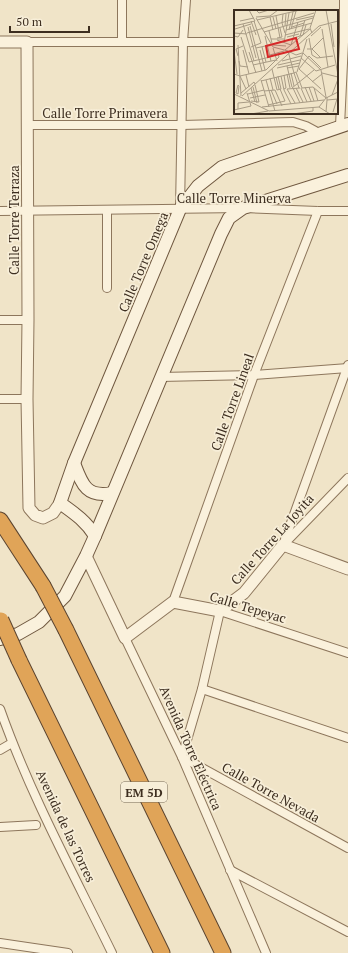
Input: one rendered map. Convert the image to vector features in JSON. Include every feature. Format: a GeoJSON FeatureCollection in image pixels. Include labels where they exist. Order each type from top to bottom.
{"type":"FeatureCollection","features":[{"type":"Feature","properties":{"kind":"highway","name":"EM 5D"},"geometry":{"type":"LineString","coordinates":[[0,520],[43,586],[66,630],[223,953]]}},
{"type":"Feature","properties":{"kind":"highway"},"geometry":{"type":"LineString","coordinates":[[0,619],[162,953]]}},
{"type":"Feature","properties":{"kind":"main road","name":"Calle Torre Omega"},"geometry":{"type":"LineString","coordinates":[[60,503],[74,463],[180,210],[198,186],[222,167],[319,132],[344,125]]}},
{"type":"Feature","properties":{"kind":"main road"},"geometry":{"type":"LineString","coordinates":[[0,639],[18,634],[39,622],[65,596],[95,536],[160,377],[229,218],[243,208],[348,175]]}},
{"type":"Feature","properties":{"kind":"main road"},"geometry":{"type":"LineString","coordinates":[[74,463],[81,482],[87,489],[95,493],[112,493]]}},
{"type":"Feature","properties":{"kind":"main road"},"geometry":{"type":"LineString","coordinates":[[60,503],[89,526],[95,536]]}},
{"type":"Feature","properties":{"kind":"street"},"geometry":{"type":"LineString","coordinates":[[122,0],[122,41]]}},
{"type":"Feature","properties":{"kind":"street","name":"Calle Torre Primavera"},"geometry":{"type":"LineString","coordinates":[[180,210],[183,42],[186,0]]}},
{"type":"Feature","properties":{"kind":"street"},"geometry":{"type":"LineString","coordinates":[[344,0],[344,125]]}},
{"type":"Feature","properties":{"kind":"street"},"geometry":{"type":"LineString","coordinates":[[0,42],[234,42]]}},
{"type":"Feature","properties":{"kind":"street","name":"Calle Torre Terraza"},"geometry":{"type":"LineString","coordinates":[[27,42],[27,399],[29,508],[35,516],[43,518],[52,513],[60,503]]}},
{"type":"Feature","properties":{"kind":"street","name":"Calle Torre Primavera"},"geometry":{"type":"LineString","coordinates":[[27,125],[182,125],[293,122],[319,132]]}},
{"type":"Feature","properties":{"kind":"street","name":"Calle Torre Minerva"},"geometry":{"type":"LineString","coordinates":[[0,211],[180,210],[243,208],[348,211]]}},
{"type":"Feature","properties":{"kind":"street"},"geometry":{"type":"LineString","coordinates":[[107,210],[107,288]]}},
{"type":"Feature","properties":{"kind":"street","name":"Calle Torre Lineal"},"geometry":{"type":"LineString","coordinates":[[173,602],[254,375],[318,211]]}},
{"type":"Feature","properties":{"kind":"street"},"geometry":{"type":"LineString","coordinates":[[0,320],[28,320]]}},
{"type":"Feature","properties":{"kind":"street"},"geometry":{"type":"LineString","coordinates":[[160,377],[254,375],[348,367],[283,545],[348,569]]}},
{"type":"Feature","properties":{"kind":"street"},"geometry":{"type":"LineString","coordinates":[[0,399],[27,399]]}},
{"type":"Feature","properties":{"kind":"street","name":"Calle Torre La Joyita"},"geometry":{"type":"LineString","coordinates":[[220,610],[244,593],[283,545],[348,478]]}},
{"type":"Feature","properties":{"kind":"street","name":"Avenida Torre Eléctrica"},"geometry":{"type":"LineString","coordinates":[[86,556],[182,757],[266,953]]}},
{"type":"Feature","properties":{"kind":"street"},"geometry":{"type":"LineString","coordinates":[[125,638],[173,602]]}},
{"type":"Feature","properties":{"kind":"street","name":"Calle Tepeyac"},"geometry":{"type":"LineString","coordinates":[[173,602],[220,610],[348,653]]}},
{"type":"Feature","properties":{"kind":"street"},"geometry":{"type":"LineString","coordinates":[[182,757],[202,689],[220,610]]}},
{"type":"Feature","properties":{"kind":"street"},"geometry":{"type":"LineString","coordinates":[[202,689],[348,738]]}},
{"type":"Feature","properties":{"kind":"street","name":"Avenida de las Torres"},"geometry":{"type":"LineString","coordinates":[[0,709],[12,743],[48,824],[110,953]]}},
{"type":"Feature","properties":{"kind":"street"},"geometry":{"type":"LineString","coordinates":[[0,750],[12,743]]}},
{"type":"Feature","properties":{"kind":"street","name":"Calle Torre Nevada"},"geometry":{"type":"LineString","coordinates":[[182,757],[348,848]]}},
{"type":"Feature","properties":{"kind":"street"},"geometry":{"type":"LineString","coordinates":[[0,826],[36,825]]}},
{"type":"Feature","properties":{"kind":"street"},"geometry":{"type":"LineString","coordinates":[[230,870],[348,932]]}},
{"type":"Feature","properties":{"kind":"street"},"geometry":{"type":"LineString","coordinates":[[0,943],[68,953]]}}]}
